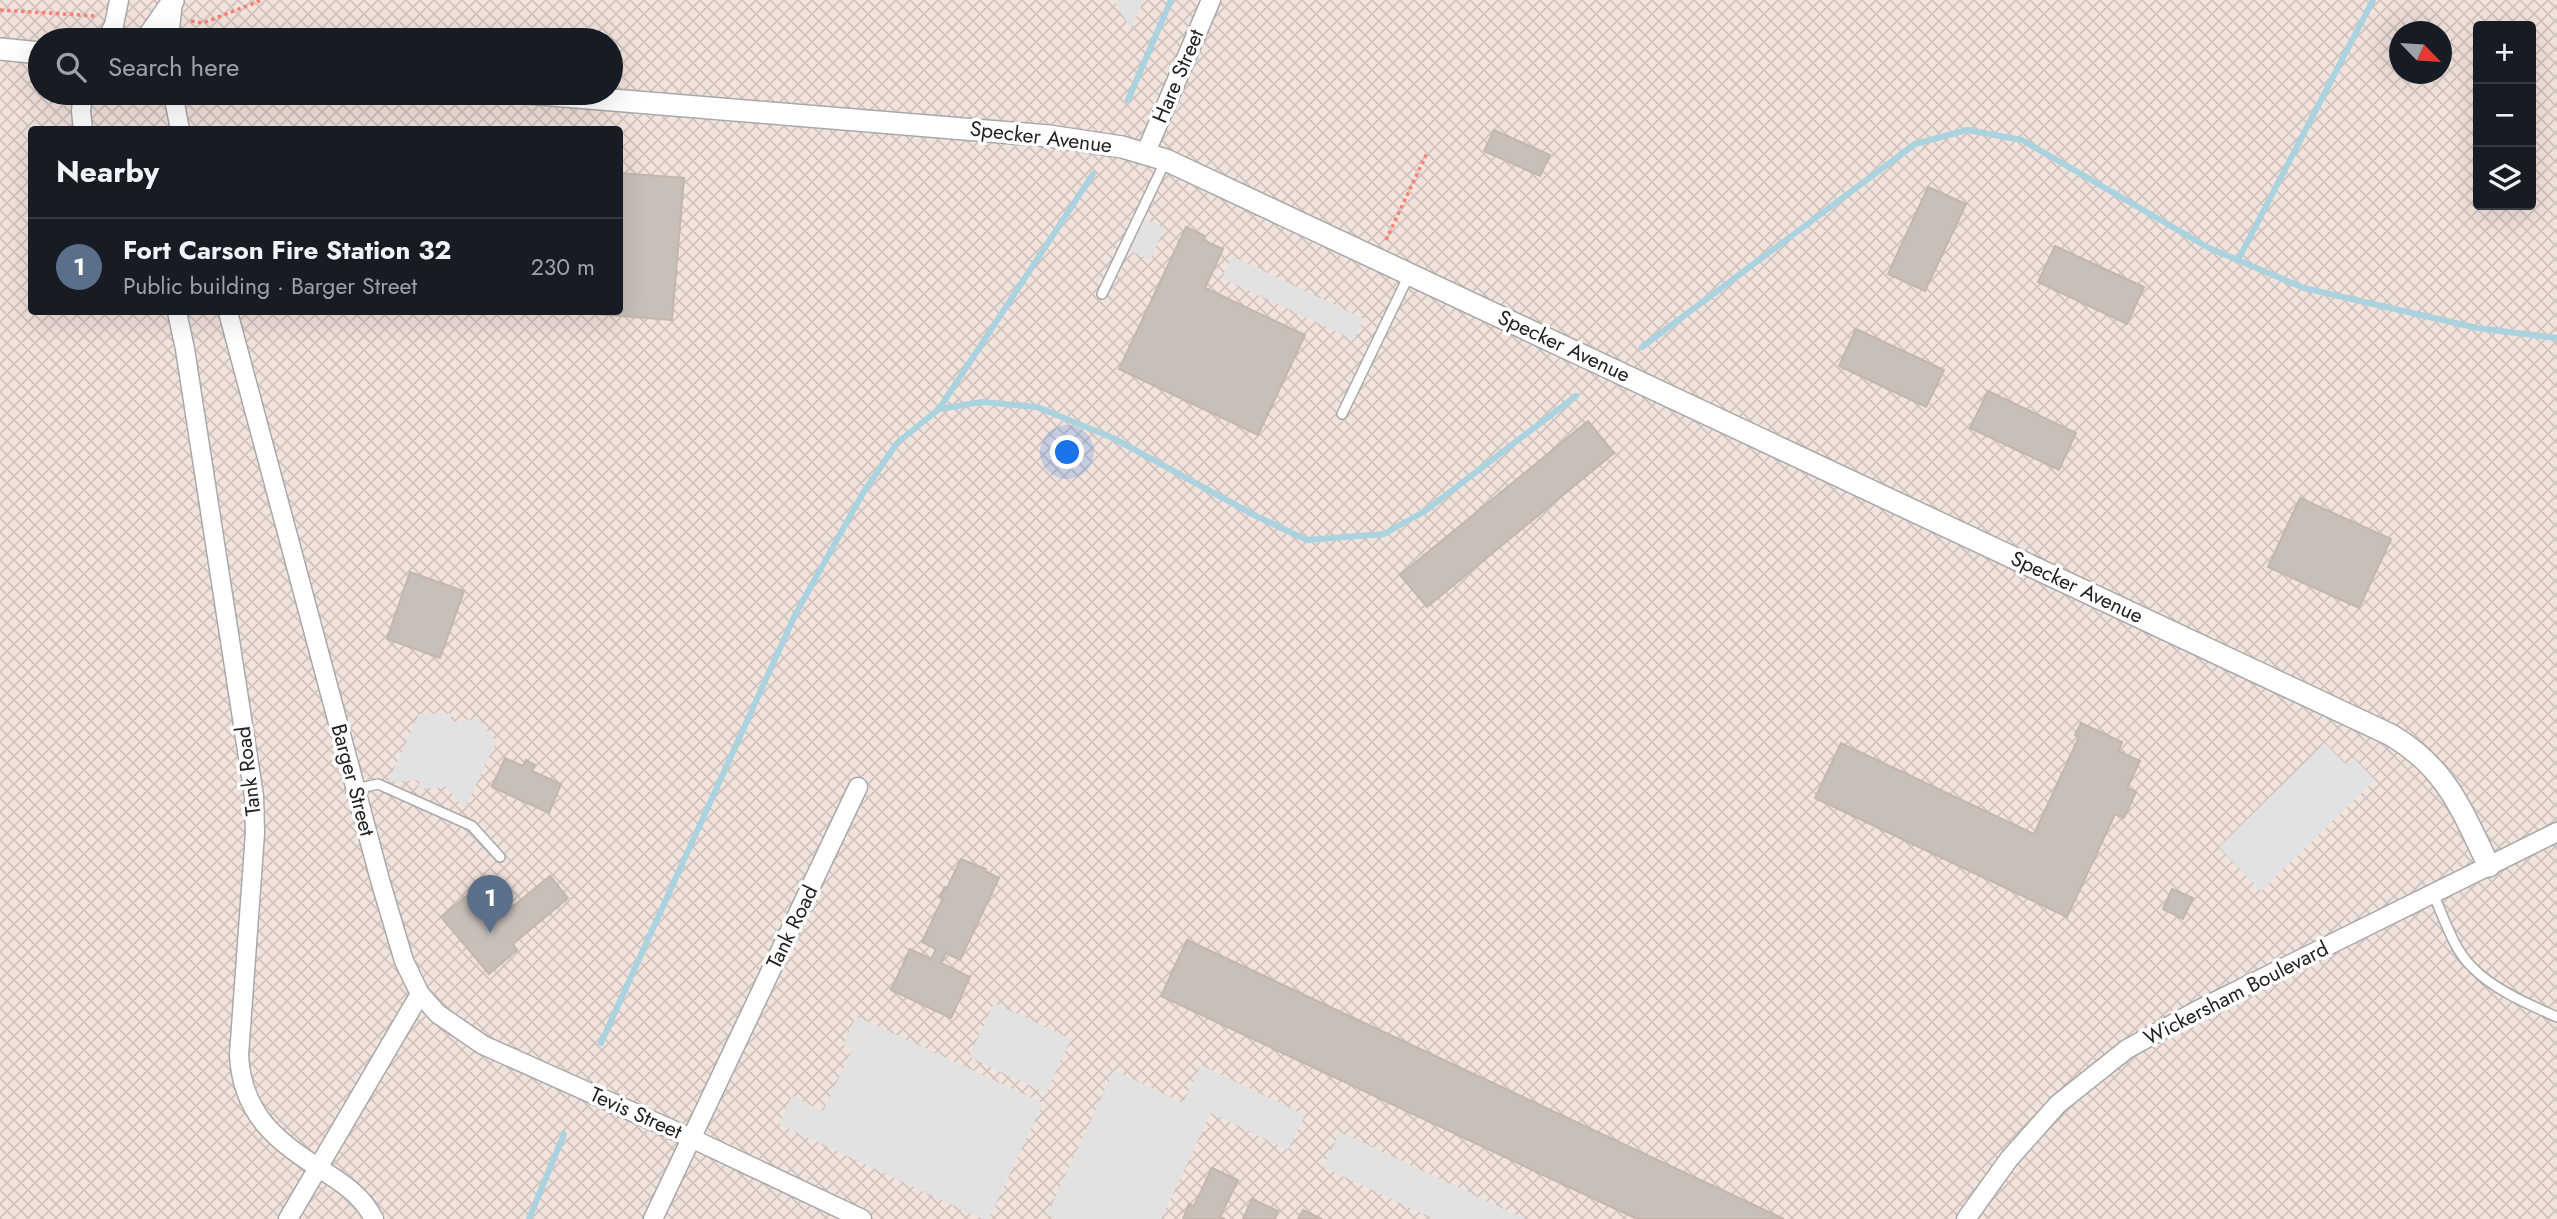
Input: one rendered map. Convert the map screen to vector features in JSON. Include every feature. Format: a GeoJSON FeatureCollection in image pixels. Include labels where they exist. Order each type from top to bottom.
{"type":"FeatureCollection","features":[{"type":"Feature","properties":{"kind":"street"},"geometry":{"type":"LineString","coordinates":[[112,28],[119,0]]}},
{"type":"Feature","properties":{"kind":"street"},"geometry":{"type":"LineString","coordinates":[[154,28],[173,0]]}},
{"type":"Feature","properties":{"kind":"street"},"geometry":{"type":"LineString","coordinates":[[170,28],[173,0]]}},
{"type":"Feature","properties":{"kind":"street","name":"Hare Street"},"geometry":{"type":"LineString","coordinates":[[1146,152],[1211,0]]}},
{"type":"Feature","properties":{"kind":"street"},"geometry":{"type":"LineString","coordinates":[[0,49],[28,51]]}},
{"type":"Feature","properties":{"kind":"street","name":"Specker Avenue"},"geometry":{"type":"LineString","coordinates":[[623,101],[1049,136],[1146,152],[1166,160],[2391,735],[2422,756],[2448,787],[2489,866]]}},
{"type":"Feature","properties":{"kind":"street"},"geometry":{"type":"LineString","coordinates":[[82,105],[83,126]]}},
{"type":"Feature","properties":{"kind":"street"},"geometry":{"type":"LineString","coordinates":[[175,105],[179,126]]}},
{"type":"Feature","properties":{"kind":"street","name":"Tank Road"},"geometry":{"type":"LineString","coordinates":[[178,315],[254,796],[255,833],[239,1043],[240,1079],[250,1104],[265,1126],[282,1143],[351,1188],[367,1205],[374,1219]]}},
{"type":"Feature","properties":{"kind":"street","name":"Barger Street"},"geometry":{"type":"LineString","coordinates":[[229,315],[404,961],[420,994]]}},
{"type":"Feature","properties":{"kind":"street","name":"Tank Road"},"geometry":{"type":"LineString","coordinates":[[653,1219],[858,787]]}},
{"type":"Feature","properties":{"kind":"street","name":"Wickersham Boulevard"},"geometry":{"type":"LineString","coordinates":[[1966,1219],[1995,1176],[2033,1131],[2058,1104],[2112,1059],[2180,1019],[2557,832]]}},
{"type":"Feature","properties":{"kind":"street"},"geometry":{"type":"LineString","coordinates":[[288,1219],[420,994]]}},
{"type":"Feature","properties":{"kind":"street","name":"Tevis Street"},"geometry":{"type":"LineString","coordinates":[[420,994],[438,1014],[483,1045],[691,1138],[862,1219]]}},
{"type":"Feature","properties":{"kind":"lane"},"geometry":{"type":"LineString","coordinates":[[1102,295],[1166,160]]}},
{"type":"Feature","properties":{"kind":"lane"},"geometry":{"type":"LineString","coordinates":[[1342,414],[1410,273]]}},
{"type":"Feature","properties":{"kind":"lane"},"geometry":{"type":"LineString","coordinates":[[356,789],[378,784],[472,826],[500,857]]}},
{"type":"Feature","properties":{"kind":"lane"},"geometry":{"type":"LineString","coordinates":[[2434,894],[2460,951],[2470,966],[2508,992],[2557,1017]]}},
{"type":"Feature","properties":{"kind":"path"},"geometry":{"type":"LineString","coordinates":[[1377,258],[1427,153]]}},
{"type":"Feature","properties":{"kind":"shaded area"},"geometry":{"type":"Polygon","coordinates":[[[0,0],[2557,0],[2557,1219],[0,1219],[0,0]]]}},
{"type":"Feature","properties":{"kind":"shaded area"},"geometry":{"type":"Polygon","coordinates":[[[1118,0],[1144,0],[1131,28],[1115,3],[1118,0]]]}},
{"type":"Feature","properties":{"kind":"shaded area"},"geometry":{"type":"Polygon","coordinates":[[[1139,216],[1165,228],[1150,260],[1124,248],[1139,216]]]}},
{"type":"Feature","properties":{"kind":"shaded area"},"geometry":{"type":"Polygon","coordinates":[[[1232,256],[1364,319],[1354,340],[1222,278],[1232,256]]]}},
{"type":"Feature","properties":{"kind":"shaded area"},"geometry":{"type":"Polygon","coordinates":[[[453,713],[449,722],[478,719],[496,742],[465,808],[446,787],[417,789],[421,780],[388,782],[419,714],[453,713]]]}},
{"type":"Feature","properties":{"kind":"shaded area"},"geometry":{"type":"Polygon","coordinates":[[[2325,743],[2347,765],[2354,758],[2375,780],[2261,891],[2219,847],[2325,743]]]}},
{"type":"Feature","properties":{"kind":"shaded area"},"geometry":{"type":"Polygon","coordinates":[[[994,1003],[1071,1039],[1046,1093],[969,1057],[994,1003]]]}},
{"type":"Feature","properties":{"kind":"shaded area"},"geometry":{"type":"Polygon","coordinates":[[[856,1016],[1043,1103],[989,1219],[982,1219],[779,1124],[792,1096],[823,1111],[852,1050],[843,1045],[856,1016]]]}},
{"type":"Feature","properties":{"kind":"shaded area"},"geometry":{"type":"Polygon","coordinates":[[[1201,1065],[1305,1115],[1288,1150],[1211,1113],[1161,1219],[1055,1219],[1047,1215],[1114,1070],[1183,1103],[1201,1065]]]}},
{"type":"Feature","properties":{"kind":"shaded area"},"geometry":{"type":"Polygon","coordinates":[[[1340,1132],[1525,1219],[1434,1219],[1323,1167],[1340,1132]]]}},
{"type":"Feature","properties":{"kind":"building"},"geometry":{"type":"Polygon","coordinates":[[[1494,130],[1550,155],[1540,176],[1484,151],[1494,130]]]}},
{"type":"Feature","properties":{"kind":"building"},"geometry":{"type":"Polygon","coordinates":[[[623,173],[684,178],[672,320],[608,315],[623,315],[623,173]]]}},
{"type":"Feature","properties":{"kind":"building"},"geometry":{"type":"Polygon","coordinates":[[[1928,187],[1966,204],[1925,291],[1888,274],[1928,187]]]}},
{"type":"Feature","properties":{"kind":"building"},"geometry":{"type":"Polygon","coordinates":[[[1186,227],[1205,236],[1203,240],[1223,249],[1205,288],[1305,335],[1258,435],[1119,369],[1186,227]]]}},
{"type":"Feature","properties":{"kind":"building"},"geometry":{"type":"Polygon","coordinates":[[[2055,246],[2144,287],[2127,324],[2038,282],[2055,246]]]}},
{"type":"Feature","properties":{"kind":"building"},"geometry":{"type":"Polygon","coordinates":[[[1856,329],[1944,370],[1926,407],[1839,366],[1856,329]]]}},
{"type":"Feature","properties":{"kind":"building"},"geometry":{"type":"Polygon","coordinates":[[[1988,391],[2076,433],[2059,470],[1970,428],[1988,391]]]}},
{"type":"Feature","properties":{"kind":"building"},"geometry":{"type":"Polygon","coordinates":[[[1588,421],[1614,453],[1427,607],[1400,575],[1588,421]]]}},
{"type":"Feature","properties":{"kind":"building"},"geometry":{"type":"Polygon","coordinates":[[[2300,498],[2391,539],[2359,608],[2268,567],[2300,498]]]}},
{"type":"Feature","properties":{"kind":"building"},"geometry":{"type":"Polygon","coordinates":[[[410,572],[464,591],[440,658],[387,639],[410,572]]]}},
{"type":"Feature","properties":{"kind":"building"},"geometry":{"type":"Polygon","coordinates":[[[2081,723],[2122,742],[2118,751],[2140,761],[2127,788],[2136,792],[2124,818],[2115,814],[2067,917],[1815,798],[1841,743],[2034,834],[2079,737],[2075,735],[2081,723]]]}},
{"type":"Feature","properties":{"kind":"building"},"geometry":{"type":"Polygon","coordinates":[[[505,758],[523,766],[526,760],[535,765],[532,771],[561,784],[549,813],[492,787],[505,758]]]}},
{"type":"Feature","properties":{"kind":"building"},"geometry":{"type":"Polygon","coordinates":[[[961,859],[986,869],[985,871],[999,878],[960,960],[946,953],[941,963],[970,977],[951,1018],[891,990],[910,949],[931,959],[936,949],[922,942],[943,898],[940,897],[961,859]]]}},
{"type":"Feature","properties":{"kind":"building"},"geometry":{"type":"Polygon","coordinates":[[[550,876],[568,898],[513,944],[517,950],[489,974],[441,917],[480,885],[497,905],[487,913],[494,922],[550,876]]]}},
{"type":"Feature","properties":{"kind":"building"},"geometry":{"type":"Polygon","coordinates":[[[2172,889],[2193,898],[2183,919],[2163,909],[2172,889]]]}},
{"type":"Feature","properties":{"kind":"building"},"geometry":{"type":"Polygon","coordinates":[[[1187,940],[1784,1219],[1637,1219],[1161,996],[1187,940]]]}},
{"type":"Feature","properties":{"kind":"building"},"geometry":{"type":"Polygon","coordinates":[[[1212,1168],[1238,1180],[1220,1217],[1225,1219],[1183,1219],[1189,1204],[1194,1206],[1212,1168]]]}},
{"type":"Feature","properties":{"kind":"building"},"geometry":{"type":"Polygon","coordinates":[[[1252,1199],[1278,1211],[1275,1219],[1243,1219],[1252,1199]]]}},
{"type":"Feature","properties":{"kind":"building"},"geometry":{"type":"Polygon","coordinates":[[[1303,1210],[1322,1219],[1298,1219],[1303,1210]]]}},
{"type":"Feature","properties":{"kind":"waterway"},"geometry":{"type":"LineString","coordinates":[[1128,100],[1171,0]]}},
{"type":"Feature","properties":{"kind":"waterway"},"geometry":{"type":"LineString","coordinates":[[2238,260],[2373,0]]}},
{"type":"Feature","properties":{"kind":"waterway"},"geometry":{"type":"LineString","coordinates":[[1642,347],[1915,144],[1967,130],[2022,140],[2209,248],[2304,288],[2477,328],[2557,338]]}},
{"type":"Feature","properties":{"kind":"waterway"},"geometry":{"type":"LineString","coordinates":[[939,409],[1093,174]]}},
{"type":"Feature","properties":{"kind":"waterway"},"geometry":{"type":"LineString","coordinates":[[601,1043],[795,615],[863,493],[897,443],[939,409],[982,402],[1037,407],[1113,438],[1256,516],[1307,540],[1384,534],[1425,511],[1576,396]]}},
{"type":"Feature","properties":{"kind":"waterway"},"geometry":{"type":"LineString","coordinates":[[529,1219],[564,1134]]}},
{"type":"Feature","properties":{"kind":"place","name":"Fort Carson Fire Station 32"},"geometry":{"type":"Point","coordinates":[490,933]}}]}
